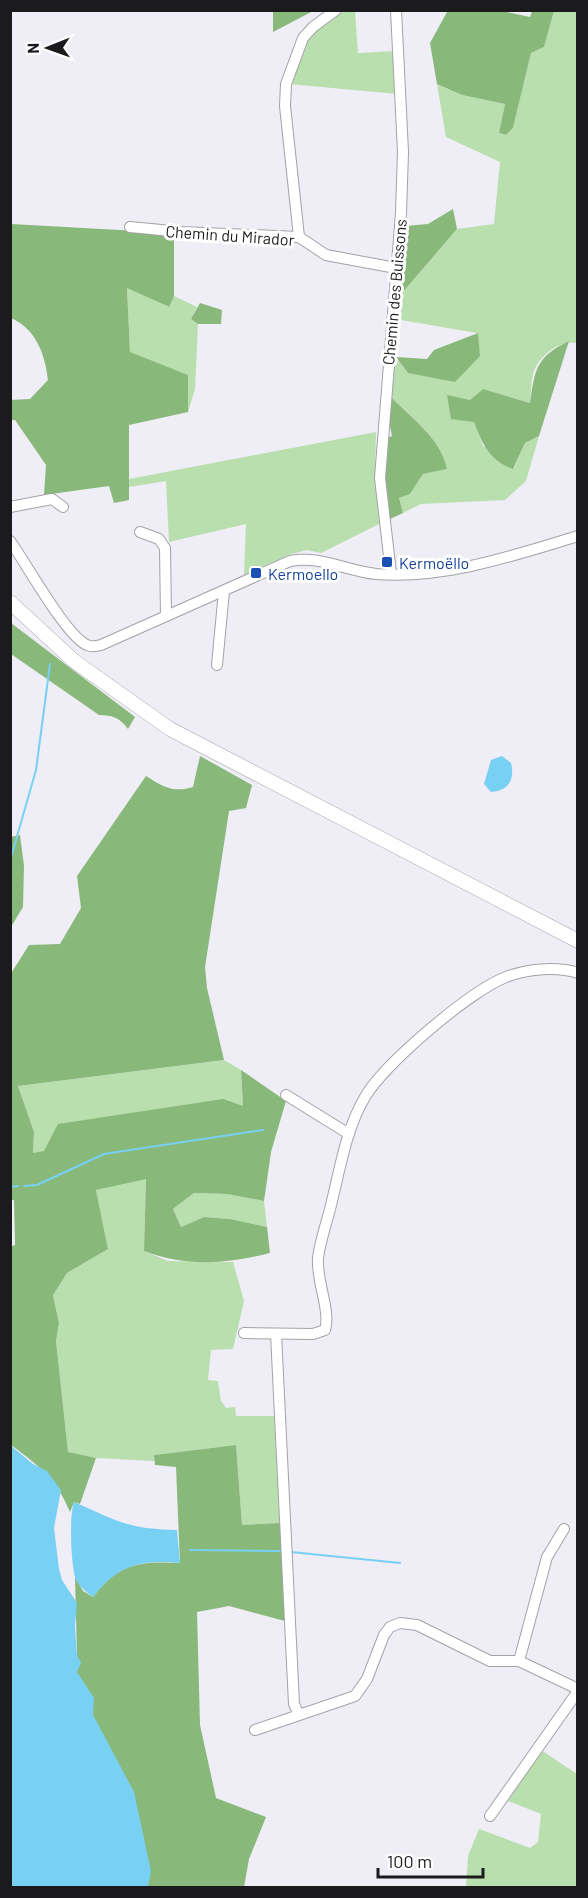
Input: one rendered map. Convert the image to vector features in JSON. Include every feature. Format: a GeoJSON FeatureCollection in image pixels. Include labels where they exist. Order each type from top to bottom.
{"type":"FeatureCollection","features":[{"type":"Feature","properties":{"kind":"main road"},"geometry":{"type":"LineString","coordinates":[[10,602],[74,662],[170,729],[578,941]]}},
{"type":"Feature","properties":{"kind":"street"},"geometry":{"type":"LineString","coordinates":[[299,237],[285,106],[286,84],[303,38],[313,27],[336,10]]}},
{"type":"Feature","properties":{"kind":"street","name":"Chemin des Buissons"},"geometry":{"type":"LineString","coordinates":[[391,573],[380,478],[403,152],[396,10]]}},
{"type":"Feature","properties":{"kind":"street","name":"Chemin du Mirador"},"geometry":{"type":"LineString","coordinates":[[130,227],[182,232],[299,237],[326,255],[396,268]]}},
{"type":"Feature","properties":{"kind":"street"},"geometry":{"type":"LineString","coordinates":[[10,507],[52,499],[63,507]]}},
{"type":"Feature","properties":{"kind":"street"},"geometry":{"type":"LineString","coordinates":[[140,532],[159,539],[165,548],[166,616]]}},
{"type":"Feature","properties":{"kind":"street"},"geometry":{"type":"LineString","coordinates":[[10,541],[60,618],[73,634],[88,646],[101,645],[290,561],[305,558],[354,570],[391,573],[464,568],[578,536]]}},
{"type":"Feature","properties":{"kind":"street"},"geometry":{"type":"LineString","coordinates":[[217,665],[224,591]]}},
{"type":"Feature","properties":{"kind":"street"},"geometry":{"type":"LineString","coordinates":[[244,1333],[313,1334],[325,1330],[326,1318],[318,1258],[349,1134],[357,1110],[378,1077],[470,998],[508,976],[535,970],[578,973]]}},
{"type":"Feature","properties":{"kind":"street"},"geometry":{"type":"LineString","coordinates":[[286,1095],[349,1134]]}},
{"type":"Feature","properties":{"kind":"street"},"geometry":{"type":"LineString","coordinates":[[276,1334],[294,1692],[298,1715]]}},
{"type":"Feature","properties":{"kind":"street"},"geometry":{"type":"LineString","coordinates":[[519,1661],[547,1557],[564,1528]]}},
{"type":"Feature","properties":{"kind":"street"},"geometry":{"type":"LineString","coordinates":[[255,1730],[355,1696],[367,1679],[384,1635],[390,1627],[399,1623],[417,1625],[490,1661],[519,1661],[578,1690],[490,1816]]}},
{"type":"Feature","properties":{"kind":"green space"},"geometry":{"type":"Polygon","coordinates":[[[273,10],[313,11],[273,32],[273,10]]]}},
{"type":"Feature","properties":{"kind":"green space"},"geometry":{"type":"Polygon","coordinates":[[[344,11],[355,11],[358,53],[395,51],[397,94],[289,84],[305,40],[344,11]]]}},
{"type":"Feature","properties":{"kind":"green space"},"geometry":{"type":"Polygon","coordinates":[[[502,11],[530,17],[532,11],[554,11],[544,47],[531,53],[513,128],[506,135],[499,133],[505,104],[462,95],[437,84],[430,43],[447,12],[502,11]]]}},
{"type":"Feature","properties":{"kind":"green space"},"geometry":{"type":"Polygon","coordinates":[[[554,11],[577,11],[577,343],[570,342],[557,346],[540,361],[533,374],[530,403],[483,389],[470,400],[448,396],[474,422],[483,446],[514,468],[525,443],[539,436],[526,481],[505,500],[421,504],[403,513],[399,498],[410,494],[423,474],[446,469],[439,448],[433,439],[392,398],[387,411],[392,357],[396,357],[408,373],[480,356],[477,333],[401,320],[402,293],[457,229],[494,224],[500,162],[446,137],[437,84],[462,95],[505,104],[499,133],[506,135],[513,128],[531,53],[544,47],[554,11]]]}},
{"type":"Feature","properties":{"kind":"green space"},"geometry":{"type":"Polygon","coordinates":[[[453,209],[457,229],[402,293],[406,226],[428,224],[453,209]]]}},
{"type":"Feature","properties":{"kind":"green space"},"geometry":{"type":"Polygon","coordinates":[[[11,224],[174,233],[174,296],[169,307],[127,288],[130,352],[188,375],[188,412],[129,425],[129,500],[114,503],[109,486],[44,495],[46,465],[15,420],[11,420],[10,400],[30,399],[48,380],[38,343],[27,329],[11,318],[11,224]]]}},
{"type":"Feature","properties":{"kind":"green space"},"geometry":{"type":"Polygon","coordinates":[[[127,287],[168,307],[174,296],[197,307],[191,319],[198,324],[195,389],[188,412],[188,375],[130,353],[127,287]]]}},
{"type":"Feature","properties":{"kind":"green space"},"geometry":{"type":"Polygon","coordinates":[[[200,303],[222,310],[221,324],[198,324],[191,319],[200,303]]]}},
{"type":"Feature","properties":{"kind":"green space"},"geometry":{"type":"Polygon","coordinates":[[[478,333],[480,356],[455,382],[408,373],[396,357],[427,359],[434,350],[478,333]]]}},
{"type":"Feature","properties":{"kind":"green space"},"geometry":{"type":"Polygon","coordinates":[[[569,341],[539,436],[525,443],[513,469],[498,461],[488,451],[474,422],[451,419],[447,395],[470,400],[483,389],[530,403],[539,365],[550,353],[569,341]]]}},
{"type":"Feature","properties":{"kind":"green space"},"geometry":{"type":"Polygon","coordinates":[[[392,398],[439,448],[447,469],[423,474],[410,494],[399,498],[403,513],[390,519],[384,484],[386,438],[392,436],[387,411],[392,398]]]}},
{"type":"Feature","properties":{"kind":"green space"},"geometry":{"type":"Polygon","coordinates":[[[376,432],[375,473],[381,523],[321,553],[307,550],[288,555],[244,575],[246,524],[169,542],[166,481],[129,487],[129,479],[376,432]]]}},
{"type":"Feature","properties":{"kind":"green space"},"geometry":{"type":"Polygon","coordinates":[[[11,623],[135,717],[128,729],[116,718],[99,715],[11,654],[11,623]]]}},
{"type":"Feature","properties":{"kind":"green space"},"geometry":{"type":"Polygon","coordinates":[[[200,756],[252,785],[246,808],[229,811],[205,967],[207,988],[224,1060],[18,1086],[34,1132],[33,1153],[44,1151],[58,1124],[223,1099],[243,1106],[241,1070],[286,1101],[271,1152],[264,1201],[227,1194],[194,1193],[173,1209],[181,1227],[204,1217],[230,1219],[267,1227],[270,1253],[238,1260],[191,1262],[144,1251],[146,1179],[96,1190],[108,1249],[67,1273],[53,1295],[59,1323],[56,1341],[68,1452],[96,1458],[80,1504],[74,1502],[70,1512],[53,1481],[11,1445],[10,1247],[15,1245],[14,1200],[10,1200],[10,975],[29,945],[60,944],[81,908],[77,876],[146,776],[169,788],[193,787],[200,756]]]}},
{"type":"Feature","properties":{"kind":"green space"},"geometry":{"type":"Polygon","coordinates":[[[20,835],[24,866],[23,907],[11,927],[11,837],[20,835]]]}},
{"type":"Feature","properties":{"kind":"green space"},"geometry":{"type":"Polygon","coordinates":[[[224,1060],[241,1070],[243,1106],[33,1154],[34,1132],[18,1086],[224,1060]]]}},
{"type":"Feature","properties":{"kind":"green space"},"geometry":{"type":"Polygon","coordinates":[[[146,1178],[144,1251],[168,1261],[233,1262],[244,1301],[233,1349],[211,1350],[208,1380],[218,1381],[221,1401],[226,1408],[235,1407],[236,1416],[274,1416],[280,1523],[242,1525],[236,1445],[154,1455],[155,1461],[96,1458],[68,1453],[56,1341],[59,1323],[53,1294],[67,1273],[108,1249],[96,1190],[146,1178]]]}},
{"type":"Feature","properties":{"kind":"green space"},"geometry":{"type":"Polygon","coordinates":[[[194,1193],[227,1194],[264,1201],[267,1227],[230,1219],[204,1217],[181,1227],[173,1209],[194,1193]]]}},
{"type":"Feature","properties":{"kind":"green space"},"geometry":{"type":"Polygon","coordinates":[[[236,1445],[242,1525],[280,1523],[285,1621],[229,1606],[197,1612],[200,1725],[216,1798],[266,1817],[249,1859],[244,1887],[143,1887],[69,1700],[77,1655],[75,1577],[83,1591],[93,1597],[112,1577],[131,1567],[153,1563],[180,1563],[176,1467],[155,1465],[154,1455],[236,1445]]]}},
{"type":"Feature","properties":{"kind":"green space"},"geometry":{"type":"Polygon","coordinates":[[[541,1750],[577,1774],[577,1887],[466,1888],[468,1856],[479,1829],[530,1848],[538,1842],[541,1814],[508,1801],[541,1750]]]}},
{"type":"Feature","properties":{"kind":"water"},"geometry":{"type":"Polygon","coordinates":[[[502,756],[511,763],[511,779],[506,787],[491,792],[484,784],[491,760],[502,756]]]}},
{"type":"Feature","properties":{"kind":"water"},"geometry":{"type":"Polygon","coordinates":[[[10,1445],[33,1464],[47,1471],[61,1490],[54,1528],[62,1580],[77,1603],[75,1626],[77,1655],[81,1663],[77,1672],[94,1698],[93,1715],[134,1792],[151,1871],[148,1887],[11,1887],[10,1445]]]}},
{"type":"Feature","properties":{"kind":"water"},"geometry":{"type":"Polygon","coordinates":[[[74,1502],[134,1526],[177,1530],[180,1563],[153,1562],[131,1566],[102,1586],[93,1597],[85,1591],[75,1577],[71,1528],[74,1502]]]}},
{"type":"Feature","properties":{"kind":"waterway"},"geometry":{"type":"LineString","coordinates":[[10,861],[36,770],[50,664]]}},
{"type":"Feature","properties":{"kind":"waterway"},"geometry":{"type":"LineString","coordinates":[[24,1186],[37,1185],[104,1154],[263,1130]]}},
{"type":"Feature","properties":{"kind":"waterway"},"geometry":{"type":"LineString","coordinates":[[10,1187],[18,1186]]}},
{"type":"Feature","properties":{"kind":"waterway"},"geometry":{"type":"LineString","coordinates":[[190,1550],[280,1551]]}},
{"type":"Feature","properties":{"kind":"waterway"},"geometry":{"type":"LineString","coordinates":[[291,1552],[400,1563]]}},
{"type":"Feature","properties":{"kind":"place","name":"Kermoëllo"},"geometry":{"type":"Point","coordinates":[387,562]}},
{"type":"Feature","properties":{"kind":"place","name":"Kermoello"},"geometry":{"type":"Point","coordinates":[256,573]}}]}
